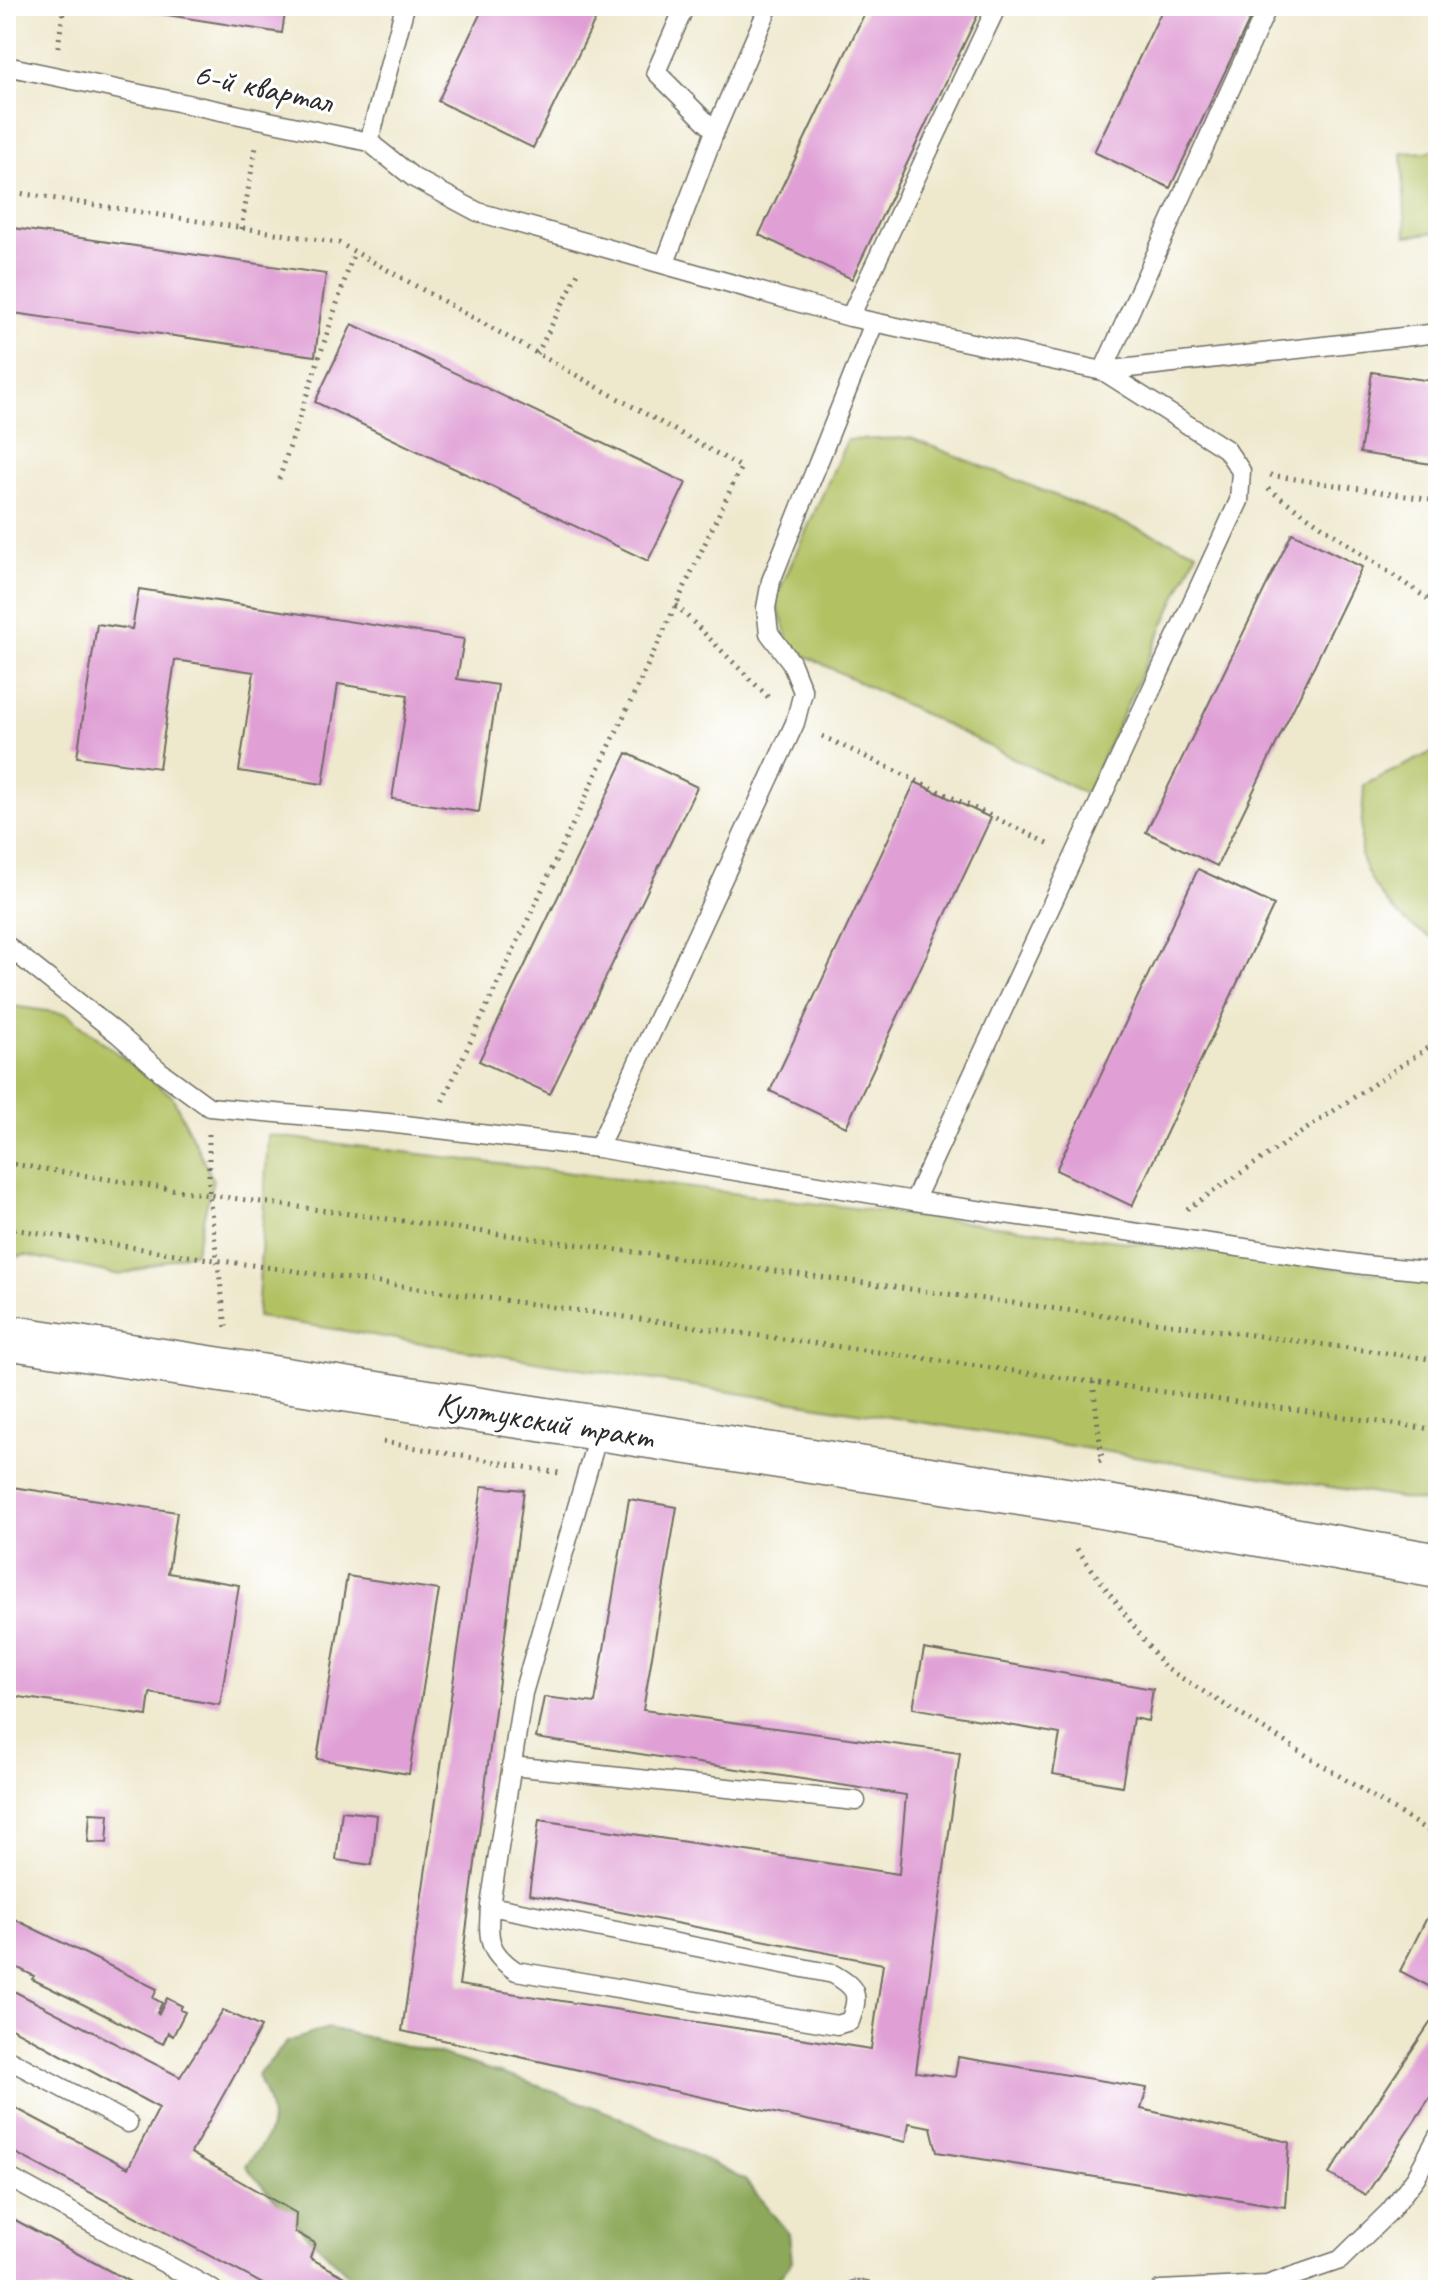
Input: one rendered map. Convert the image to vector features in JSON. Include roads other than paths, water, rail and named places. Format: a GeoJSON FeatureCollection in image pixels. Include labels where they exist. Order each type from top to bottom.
{"type":"FeatureCollection","features":[{"type":"Feature","properties":{"kind":"main road","name":"Култукский тракт"},"geometry":{"type":"LineString","coordinates":[[6,1337],[1085,1503]]}},
{"type":"Feature","properties":{"kind":"main road"},"geometry":{"type":"LineString","coordinates":[[1085,1503],[1438,1541]]}},
{"type":"Feature","properties":{"kind":"main road"},"geometry":{"type":"LineString","coordinates":[[1085,1503],[1438,1566]]}},
{"type":"Feature","properties":{"kind":"lane","name":"6-й квартал"},"geometry":{"type":"LineString","coordinates":[[6,66],[369,142],[405,6]]}},
{"type":"Feature","properties":{"kind":"lane"},"geometry":{"type":"LineString","coordinates":[[685,6],[656,72],[715,131]]}},
{"type":"Feature","properties":{"kind":"lane"},"geometry":{"type":"LineString","coordinates":[[665,263],[715,131],[769,6]]}},
{"type":"Feature","properties":{"kind":"lane"},"geometry":{"type":"LineString","coordinates":[[850,317],[997,6]]}},
{"type":"Feature","properties":{"kind":"lane"},"geometry":{"type":"LineString","coordinates":[[1103,371],[1268,6]]}},
{"type":"Feature","properties":{"kind":"lane"},"geometry":{"type":"LineString","coordinates":[[369,142],[414,178],[478,212],[850,317],[1103,371],[1438,333]]}},
{"type":"Feature","properties":{"kind":"lane"},"geometry":{"type":"LineString","coordinates":[[598,1148],[795,723],[803,692],[791,662],[769,633],[766,608],[771,581],[874,323]]}},
{"type":"Feature","properties":{"kind":"lane"},"geometry":{"type":"LineString","coordinates":[[914,1201],[1239,501],[1241,471],[1226,449],[1103,371]]}},
{"type":"Feature","properties":{"kind":"lane"},"geometry":{"type":"LineString","coordinates":[[6,945],[161,1072],[209,1107],[598,1148],[914,1201],[1364,1265],[1438,1272]]}},
{"type":"Feature","properties":{"kind":"lane"},"geometry":{"type":"LineString","coordinates":[[490,1906],[833,1974],[849,1983],[856,1992],[854,2008],[850,2021],[837,2025],[516,1971],[502,1961],[492,1948],[488,1932],[490,1906],[523,1693],[600,1428]]}},
{"type":"Feature","properties":{"kind":"lane"},"geometry":{"type":"LineString","coordinates":[[511,1766],[856,1801]]}},
{"type":"Feature","properties":{"kind":"lane"},"geometry":{"type":"LineString","coordinates":[[6,2058],[128,2123]]}},
{"type":"Feature","properties":{"kind":"lane"},"geometry":{"type":"LineString","coordinates":[[1160,2290],[1267,2285],[1340,2260],[1390,2211],[1416,2177],[1438,2136]]}},
{"type":"Feature","properties":{"kind":"lane"},"geometry":{"type":"LineString","coordinates":[[6,2176],[213,2290]]}},
{"type":"Feature","properties":{"kind":"lane"},"geometry":{"type":"LineString","coordinates":[[855,2290],[865,2290]]}}]}
